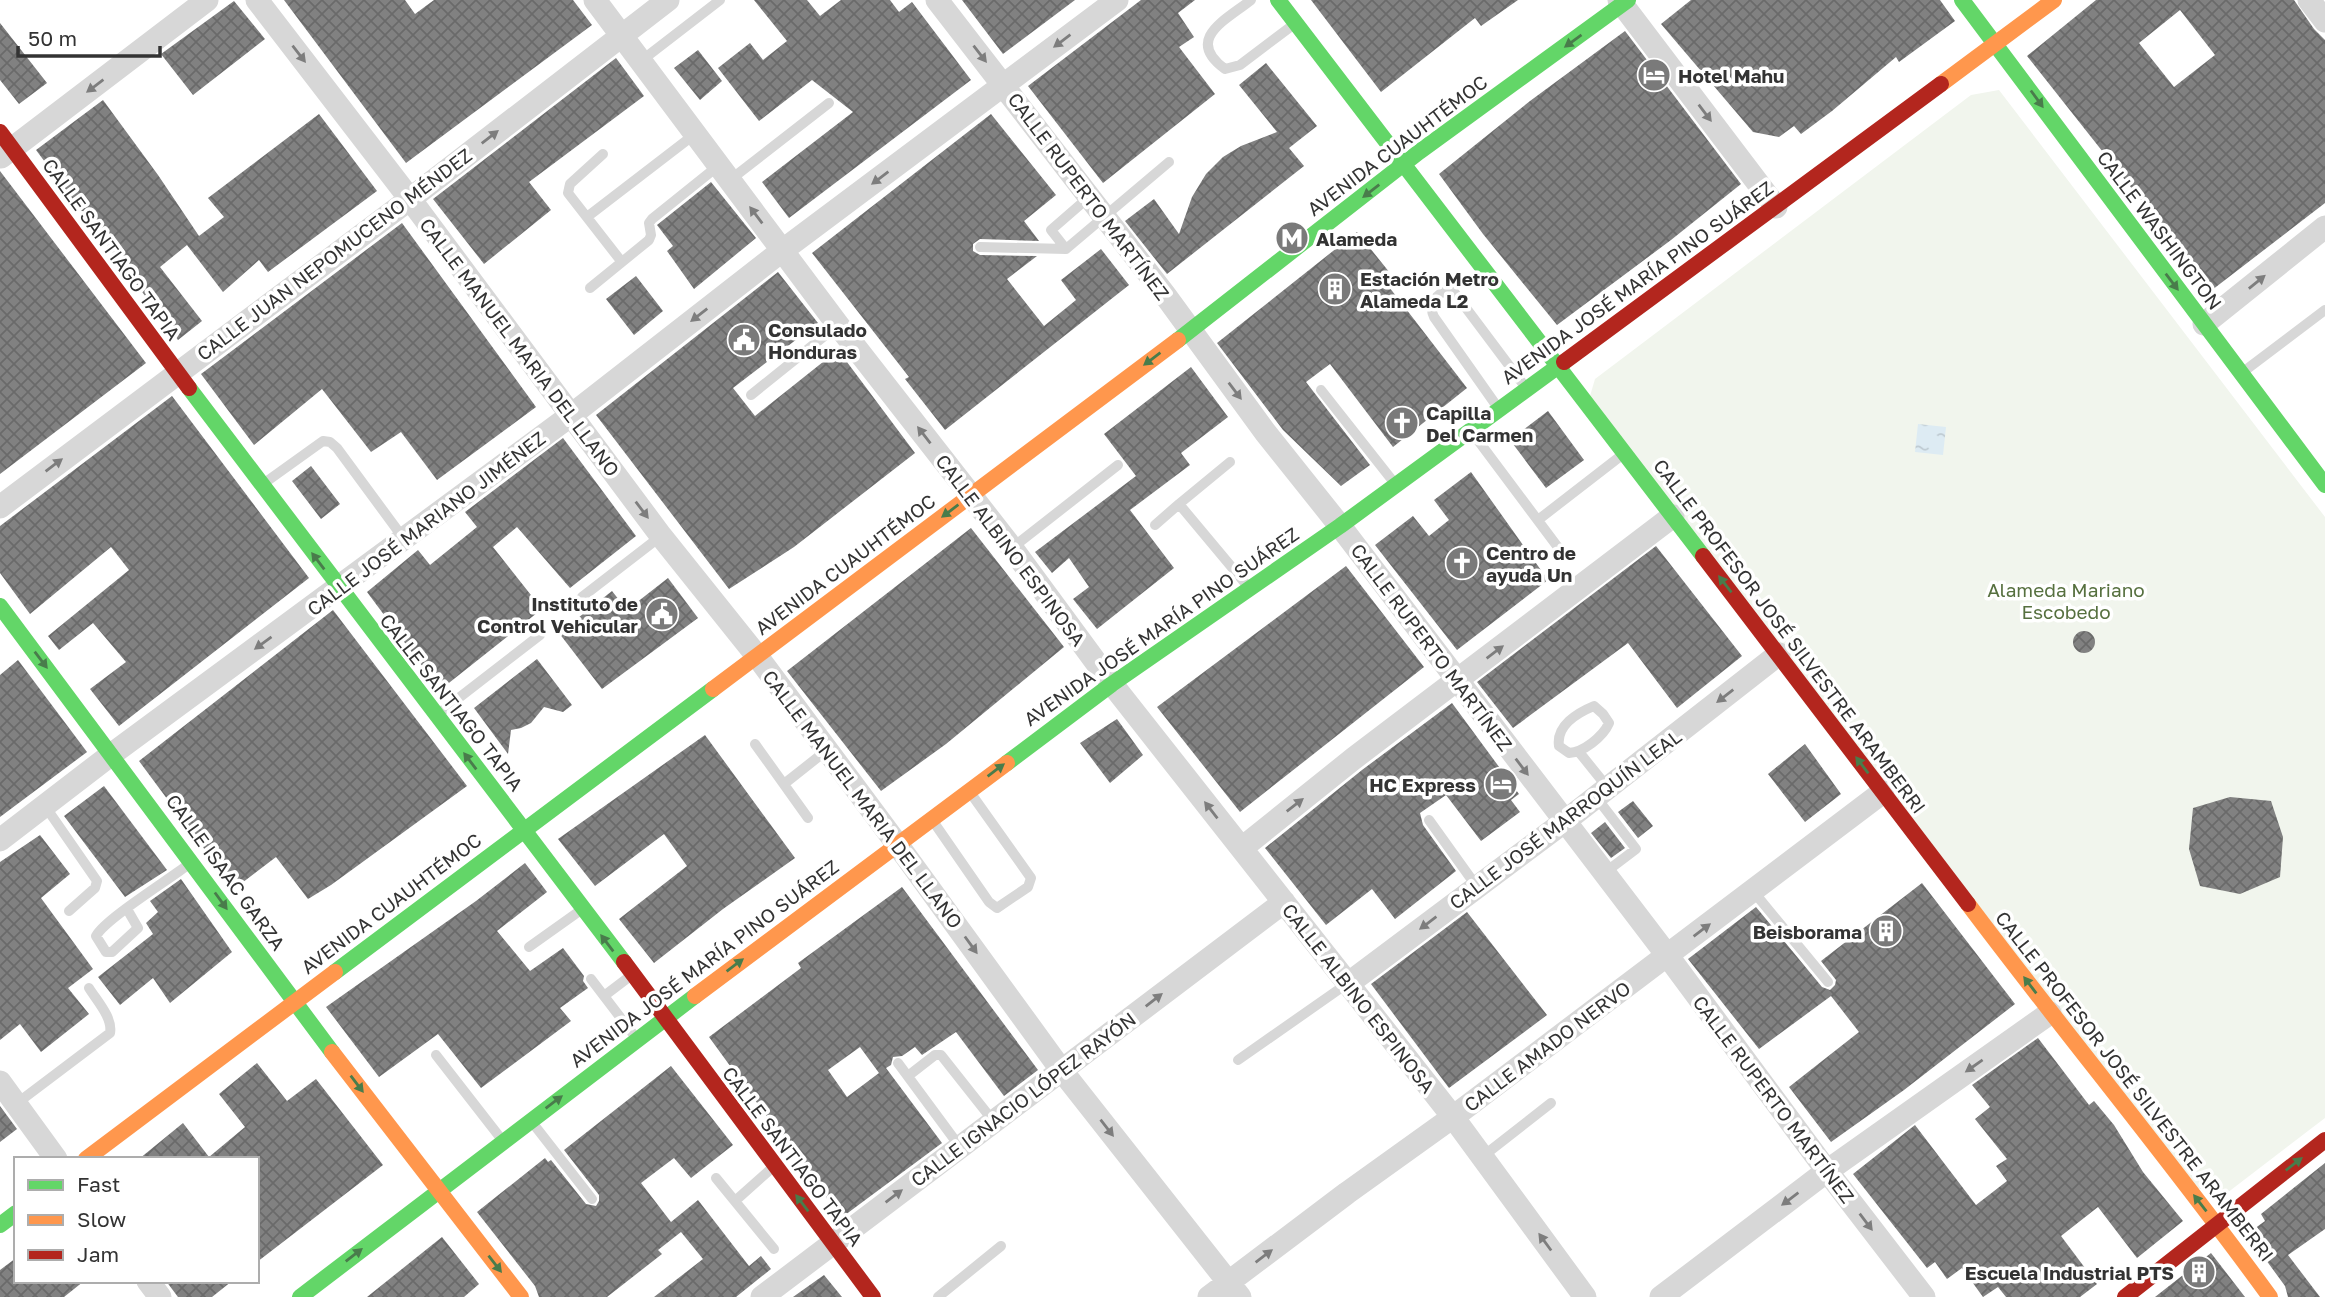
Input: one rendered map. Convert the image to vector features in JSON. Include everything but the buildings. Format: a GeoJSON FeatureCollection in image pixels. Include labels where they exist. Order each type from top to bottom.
{"type":"FeatureCollection","features":[{"type":"Feature","properties":{"kind":"main road","name":"CALLE PROFESOR JOSÉ SILVESTRE ARAMBERRI"},"geometry":{"type":"LineString","coordinates":[[1278,0],[2050,1013],[2217,1224],[2270,1297]]}},
{"type":"Feature","properties":{"kind":"main road","name":"CALLE WASHINGTON"},"geometry":{"type":"LineString","coordinates":[[1962,0],[2241,374],[2321,472]]}},
{"type":"Feature","properties":{"kind":"main road","name":"AVENIDA JOSÉ MARÍA PINO SUÁREZ"},"geometry":{"type":"LineString","coordinates":[[300,1297],[664,1018],[1112,684],[1340,526],[1997,44],[2029,12],[2054,0]]}},
{"type":"Feature","properties":{"kind":"main road","name":"AVENIDA CUAUHTÉMOC"},"geometry":{"type":"LineString","coordinates":[[89,1157],[1190,331],[1405,164],[1623,1]]}},
{"type":"Feature","properties":{"kind":"main road","name":"CALLE SANTIAGO TAPIA"},"geometry":{"type":"LineString","coordinates":[[4,146],[524,829],[873,1297]]}},
{"type":"Feature","properties":{"kind":"main road","name":"CALLE ISAAC GARZA"},"geometry":{"type":"LineString","coordinates":[[0,606],[113,754],[294,1002],[521,1297]]}},
{"type":"Feature","properties":{"kind":"main road"},"geometry":{"type":"LineString","coordinates":[[2125,1297],[2325,1140]]}},
{"type":"Feature","properties":{"kind":"street"},"geometry":{"type":"LineString","coordinates":[[4,146],[207,0]]}},
{"type":"Feature","properties":{"kind":"street","name":"CALLE MANUEL MARIA DEL LLANO"},"geometry":{"type":"LineString","coordinates":[[257,0],[410,199],[661,536],[757,656],[1062,1071],[1234,1289]]}},
{"type":"Feature","properties":{"kind":"street","name":"CALLE ALBINO ESPINOSA"},"geometry":{"type":"LineString","coordinates":[[595,0],[838,325],[1012,548],[1112,684],[1453,1117],[1585,1297]]}},
{"type":"Feature","properties":{"kind":"street","name":"CALLE JUAN NEPOMUCENO MÉNDEZ"},"geometry":{"type":"LineString","coordinates":[[0,507],[176,372],[410,199],[668,0]]}},
{"type":"Feature","properties":{"kind":"street","name":"CALLE RUPERTO MARTÍNEZ"},"geometry":{"type":"LineString","coordinates":[[937,0],[1668,956],[1924,1297]]}},
{"type":"Feature","properties":{"kind":"street","name":"CALLE JOSÉ MARIANO JIMÉNEZ"},"geometry":{"type":"LineString","coordinates":[[0,840],[570,416],[783,250],[1117,0]]}},
{"type":"Feature","properties":{"kind":"street"},"geometry":{"type":"LineString","coordinates":[[2309,0],[2325,21]]}},
{"type":"Feature","properties":{"kind":"street"},"geometry":{"type":"LineString","coordinates":[[1623,1],[1776,207]]}},
{"type":"Feature","properties":{"kind":"street"},"geometry":{"type":"LineString","coordinates":[[2204,324],[2325,227]]}},
{"type":"Feature","properties":{"kind":"street"},"geometry":{"type":"LineString","coordinates":[[1242,848],[1673,516]]}},
{"type":"Feature","properties":{"kind":"street","name":"CALLE JOSÉ MARROQUÍN LEAL"},"geometry":{"type":"LineString","coordinates":[[1349,982],[1564,822],[1779,654]]}},
{"type":"Feature","properties":{"kind":"street","name":"CALLE AMADO NERVO"},"geometry":{"type":"LineString","coordinates":[[1209,1297],[1234,1289],[1453,1117],[1883,792]]}},
{"type":"Feature","properties":{"kind":"street","name":"CALLE IGNACIO LÓPEZ RAYÓN"},"geometry":{"type":"LineString","coordinates":[[762,1297],[783,1286],[832,1243],[1284,902]]}},
{"type":"Feature","properties":{"kind":"street"},"geometry":{"type":"LineString","coordinates":[[1661,1297],[1827,1171],[2050,1013]]}},
{"type":"Feature","properties":{"kind":"street"},"geometry":{"type":"LineString","coordinates":[[0,1082],[55,1157]]}},
{"type":"Feature","properties":{"kind":"lane"},"geometry":{"type":"LineString","coordinates":[[641,61],[720,0]]}},
{"type":"Feature","properties":{"kind":"lane"},"geometry":{"type":"LineString","coordinates":[[1251,0],[1210,33],[1207,46],[1210,55],[1225,69],[1240,65],[1296,23]]}},
{"type":"Feature","properties":{"kind":"lane"},"geometry":{"type":"LineString","coordinates":[[590,288],[650,238],[649,223],[652,219],[829,103]]}},
{"type":"Feature","properties":{"kind":"lane"},"geometry":{"type":"LineString","coordinates":[[587,217],[695,134]]}},
{"type":"Feature","properties":{"kind":"lane"},"geometry":{"type":"LineString","coordinates":[[603,154],[568,187],[569,196],[621,261]]}},
{"type":"Feature","properties":{"kind":"lane"},"geometry":{"type":"LineString","coordinates":[[981,247],[1066,249],[1169,162]]}},
{"type":"Feature","properties":{"kind":"lane"},"geometry":{"type":"LineString","coordinates":[[1066,249],[1051,230],[1089,197]]}},
{"type":"Feature","properties":{"kind":"lane"},"geometry":{"type":"LineString","coordinates":[[1500,409],[1434,317],[1433,302],[1441,293],[1448,290],[1454,292],[1527,389]]}},
{"type":"Feature","properties":{"kind":"lane"},"geometry":{"type":"LineString","coordinates":[[2241,374],[2325,310]]}},
{"type":"Feature","properties":{"kind":"lane"},"geometry":{"type":"LineString","coordinates":[[751,395],[838,325]]}},
{"type":"Feature","properties":{"kind":"lane"},"geometry":{"type":"LineString","coordinates":[[1321,390],[1396,485]]}},
{"type":"Feature","properties":{"kind":"lane"},"geometry":{"type":"LineString","coordinates":[[1471,430],[1563,554]]}},
{"type":"Feature","properties":{"kind":"lane"},"geometry":{"type":"LineString","coordinates":[[261,486],[323,441],[330,442],[404,539]]}},
{"type":"Feature","properties":{"kind":"lane"},"geometry":{"type":"LineString","coordinates":[[1538,520],[1624,453]]}},
{"type":"Feature","properties":{"kind":"lane"},"geometry":{"type":"LineString","coordinates":[[1155,525],[1230,462]]}},
{"type":"Feature","properties":{"kind":"lane"},"geometry":{"type":"LineString","coordinates":[[1012,548],[1118,465]]}},
{"type":"Feature","properties":{"kind":"lane"},"geometry":{"type":"LineString","coordinates":[[1180,504],[1249,588]]}},
{"type":"Feature","properties":{"kind":"lane"},"geometry":{"type":"LineString","coordinates":[[582,597],[661,536]]}},
{"type":"Feature","properties":{"kind":"lane"},"geometry":{"type":"LineString","coordinates":[[436,716],[540,635]]}},
{"type":"Feature","properties":{"kind":"lane"},"geometry":{"type":"LineString","coordinates":[[1594,706],[1609,723],[1606,729],[1580,752],[1569,753],[1559,746],[1560,730],[1584,710],[1594,706]]}},
{"type":"Feature","properties":{"kind":"lane"},"geometry":{"type":"LineString","coordinates":[[755,744],[808,818]]}},
{"type":"Feature","properties":{"kind":"lane"},"geometry":{"type":"LineString","coordinates":[[784,784],[827,750]]}},
{"type":"Feature","properties":{"kind":"lane"},"geometry":{"type":"LineString","coordinates":[[1580,752],[1636,849],[1603,874]]}},
{"type":"Feature","properties":{"kind":"lane"},"geometry":{"type":"LineString","coordinates":[[931,818],[989,902],[997,908],[1028,887],[1031,878],[969,790]]}},
{"type":"Feature","properties":{"kind":"lane"},"geometry":{"type":"LineString","coordinates":[[45,806],[97,881],[95,888],[69,911]]}},
{"type":"Feature","properties":{"kind":"lane"},"geometry":{"type":"LineString","coordinates":[[1429,820],[1477,887]]}},
{"type":"Feature","properties":{"kind":"lane"},"geometry":{"type":"LineString","coordinates":[[127,909],[193,862]]}},
{"type":"Feature","properties":{"kind":"lane"},"geometry":{"type":"LineString","coordinates":[[1753,891],[1828,982]]}},
{"type":"Feature","properties":{"kind":"lane"},"geometry":{"type":"LineString","coordinates":[[529,947],[582,909]]}},
{"type":"Feature","properties":{"kind":"lane"},"geometry":{"type":"LineString","coordinates":[[604,996],[631,975]]}},
{"type":"Feature","properties":{"kind":"lane"},"geometry":{"type":"LineString","coordinates":[[591,979],[637,1039]]}},
{"type":"Feature","properties":{"kind":"lane"},"geometry":{"type":"LineString","coordinates":[[1238,1060],[1349,982]]}},
{"type":"Feature","properties":{"kind":"lane"},"geometry":{"type":"LineString","coordinates":[[16,1104],[110,1033],[109,1020],[89,988]]}},
{"type":"Feature","properties":{"kind":"lane"},"geometry":{"type":"LineString","coordinates":[[436,1055],[503,1141]]}},
{"type":"Feature","properties":{"kind":"lane"},"geometry":{"type":"LineString","coordinates":[[908,1076],[935,1055],[941,1055],[994,1122]]}},
{"type":"Feature","properties":{"kind":"lane"},"geometry":{"type":"LineString","coordinates":[[898,1063],[960,1147]]}},
{"type":"Feature","properties":{"kind":"lane"},"geometry":{"type":"LineString","coordinates":[[1482,1157],[1551,1102]]}},
{"type":"Feature","properties":{"kind":"lane"},"geometry":{"type":"LineString","coordinates":[[530,1120],[592,1199]]}},
{"type":"Feature","properties":{"kind":"lane"},"geometry":{"type":"LineString","coordinates":[[735,1201],[775,1166]]}},
{"type":"Feature","properties":{"kind":"lane"},"geometry":{"type":"LineString","coordinates":[[716,1178],[774,1250]]}},
{"type":"Feature","properties":{"kind":"lane"},"geometry":{"type":"LineString","coordinates":[[938,1297],[1000,1246]]}},
{"type":"Feature","properties":{"kind":"green space","name":"Alameda Mariano Escobedo"},"geometry":{"type":"Polygon","coordinates":[[[1999,90],[2325,517],[2325,1118],[2227,1193],[2194,1188],[1590,396],[1595,379],[1971,95],[1999,90]]]}},
{"type":"Feature","properties":{"kind":"water"},"geometry":{"type":"Polygon","coordinates":[[[1918,424],[1946,427],[1943,455],[1915,452],[1918,424]]]}},
{"type":"Feature","properties":{"kind":"traffic: fast"},"geometry":{"type":"LineString","coordinates":[[1278,0],[1703,556]]}},
{"type":"Feature","properties":{"kind":"traffic: fast"},"geometry":{"type":"LineString","coordinates":[[1178,340],[1419,152],[1628,0]]}},
{"type":"Feature","properties":{"kind":"traffic: fast"},"geometry":{"type":"LineString","coordinates":[[1962,0],[2325,485]]}},
{"type":"Feature","properties":{"kind":"traffic: fast"},"geometry":{"type":"LineString","coordinates":[[1007,763],[1112,684],[1340,526],[1564,362]]}},
{"type":"Feature","properties":{"kind":"traffic: fast"},"geometry":{"type":"LineString","coordinates":[[189,388],[624,962]]}},
{"type":"Feature","properties":{"kind":"traffic: fast"},"geometry":{"type":"LineString","coordinates":[[0,606],[332,1052]]}},
{"type":"Feature","properties":{"kind":"traffic: fast"},"geometry":{"type":"LineString","coordinates":[[335,972],[713,689]]}},
{"type":"Feature","properties":{"kind":"traffic: fast"},"geometry":{"type":"LineString","coordinates":[[300,1297],[695,996]]}},
{"type":"Feature","properties":{"kind":"traffic: fast"},"geometry":{"type":"LineString","coordinates":[[0,1225],[14,1214]]}},
{"type":"Feature","properties":{"kind":"traffic: slow"},"geometry":{"type":"LineString","coordinates":[[1941,84],[2054,0]]}},
{"type":"Feature","properties":{"kind":"traffic: slow"},"geometry":{"type":"LineString","coordinates":[[713,689],[1178,340]]}},
{"type":"Feature","properties":{"kind":"traffic: slow"},"geometry":{"type":"LineString","coordinates":[[695,996],[1007,763]]}},
{"type":"Feature","properties":{"kind":"traffic: slow"},"geometry":{"type":"LineString","coordinates":[[1968,904],[2270,1297]]}},
{"type":"Feature","properties":{"kind":"traffic: slow"},"geometry":{"type":"LineString","coordinates":[[89,1157],[335,972]]}},
{"type":"Feature","properties":{"kind":"traffic: slow"},"geometry":{"type":"LineString","coordinates":[[332,1052],[521,1297]]}},
{"type":"Feature","properties":{"kind":"traffic: jam"},"geometry":{"type":"LineString","coordinates":[[1564,362],[1941,84]]}},
{"type":"Feature","properties":{"kind":"traffic: jam"},"geometry":{"type":"LineString","coordinates":[[0,132],[189,388]]}},
{"type":"Feature","properties":{"kind":"traffic: jam"},"geometry":{"type":"LineString","coordinates":[[1703,556],[1968,904]]}},
{"type":"Feature","properties":{"kind":"traffic: jam"},"geometry":{"type":"LineString","coordinates":[[624,962],[873,1297]]}},
{"type":"Feature","properties":{"kind":"traffic: jam"},"geometry":{"type":"LineString","coordinates":[[2125,1297],[2325,1140]]}},
{"type":"Feature","properties":{"kind":"place","name":"Hotel Mahu"},"geometry":{"type":"Point","coordinates":[1654,75]}},
{"type":"Feature","properties":{"kind":"place","name":"Alameda"},"geometry":{"type":"Point","coordinates":[1292,238]}},
{"type":"Feature","properties":{"kind":"place","name":"Estación Metro Alameda L2"},"geometry":{"type":"Point","coordinates":[1335,289]}},
{"type":"Feature","properties":{"kind":"place","name":"Consulado Honduras"},"geometry":{"type":"Point","coordinates":[744,340]}},
{"type":"Feature","properties":{"kind":"place","name":"Capilla Del Carmen"},"geometry":{"type":"Point","coordinates":[1402,423]}},
{"type":"Feature","properties":{"kind":"place","name":"Centro de ayuda Un"},"geometry":{"type":"Point","coordinates":[1462,563]}},
{"type":"Feature","properties":{"kind":"place","name":"Instituto de Control Vehicular"},"geometry":{"type":"Point","coordinates":[662,614]}},
{"type":"Feature","properties":{"kind":"place","name":"HC Express"},"geometry":{"type":"Point","coordinates":[1501,784]}},
{"type":"Feature","properties":{"kind":"place","name":"Beisborama"},"geometry":{"type":"Point","coordinates":[1886,931]}},
{"type":"Feature","properties":{"kind":"place","name":"Escuela Industrial PTS"},"geometry":{"type":"Point","coordinates":[2199,1272]}}]}
